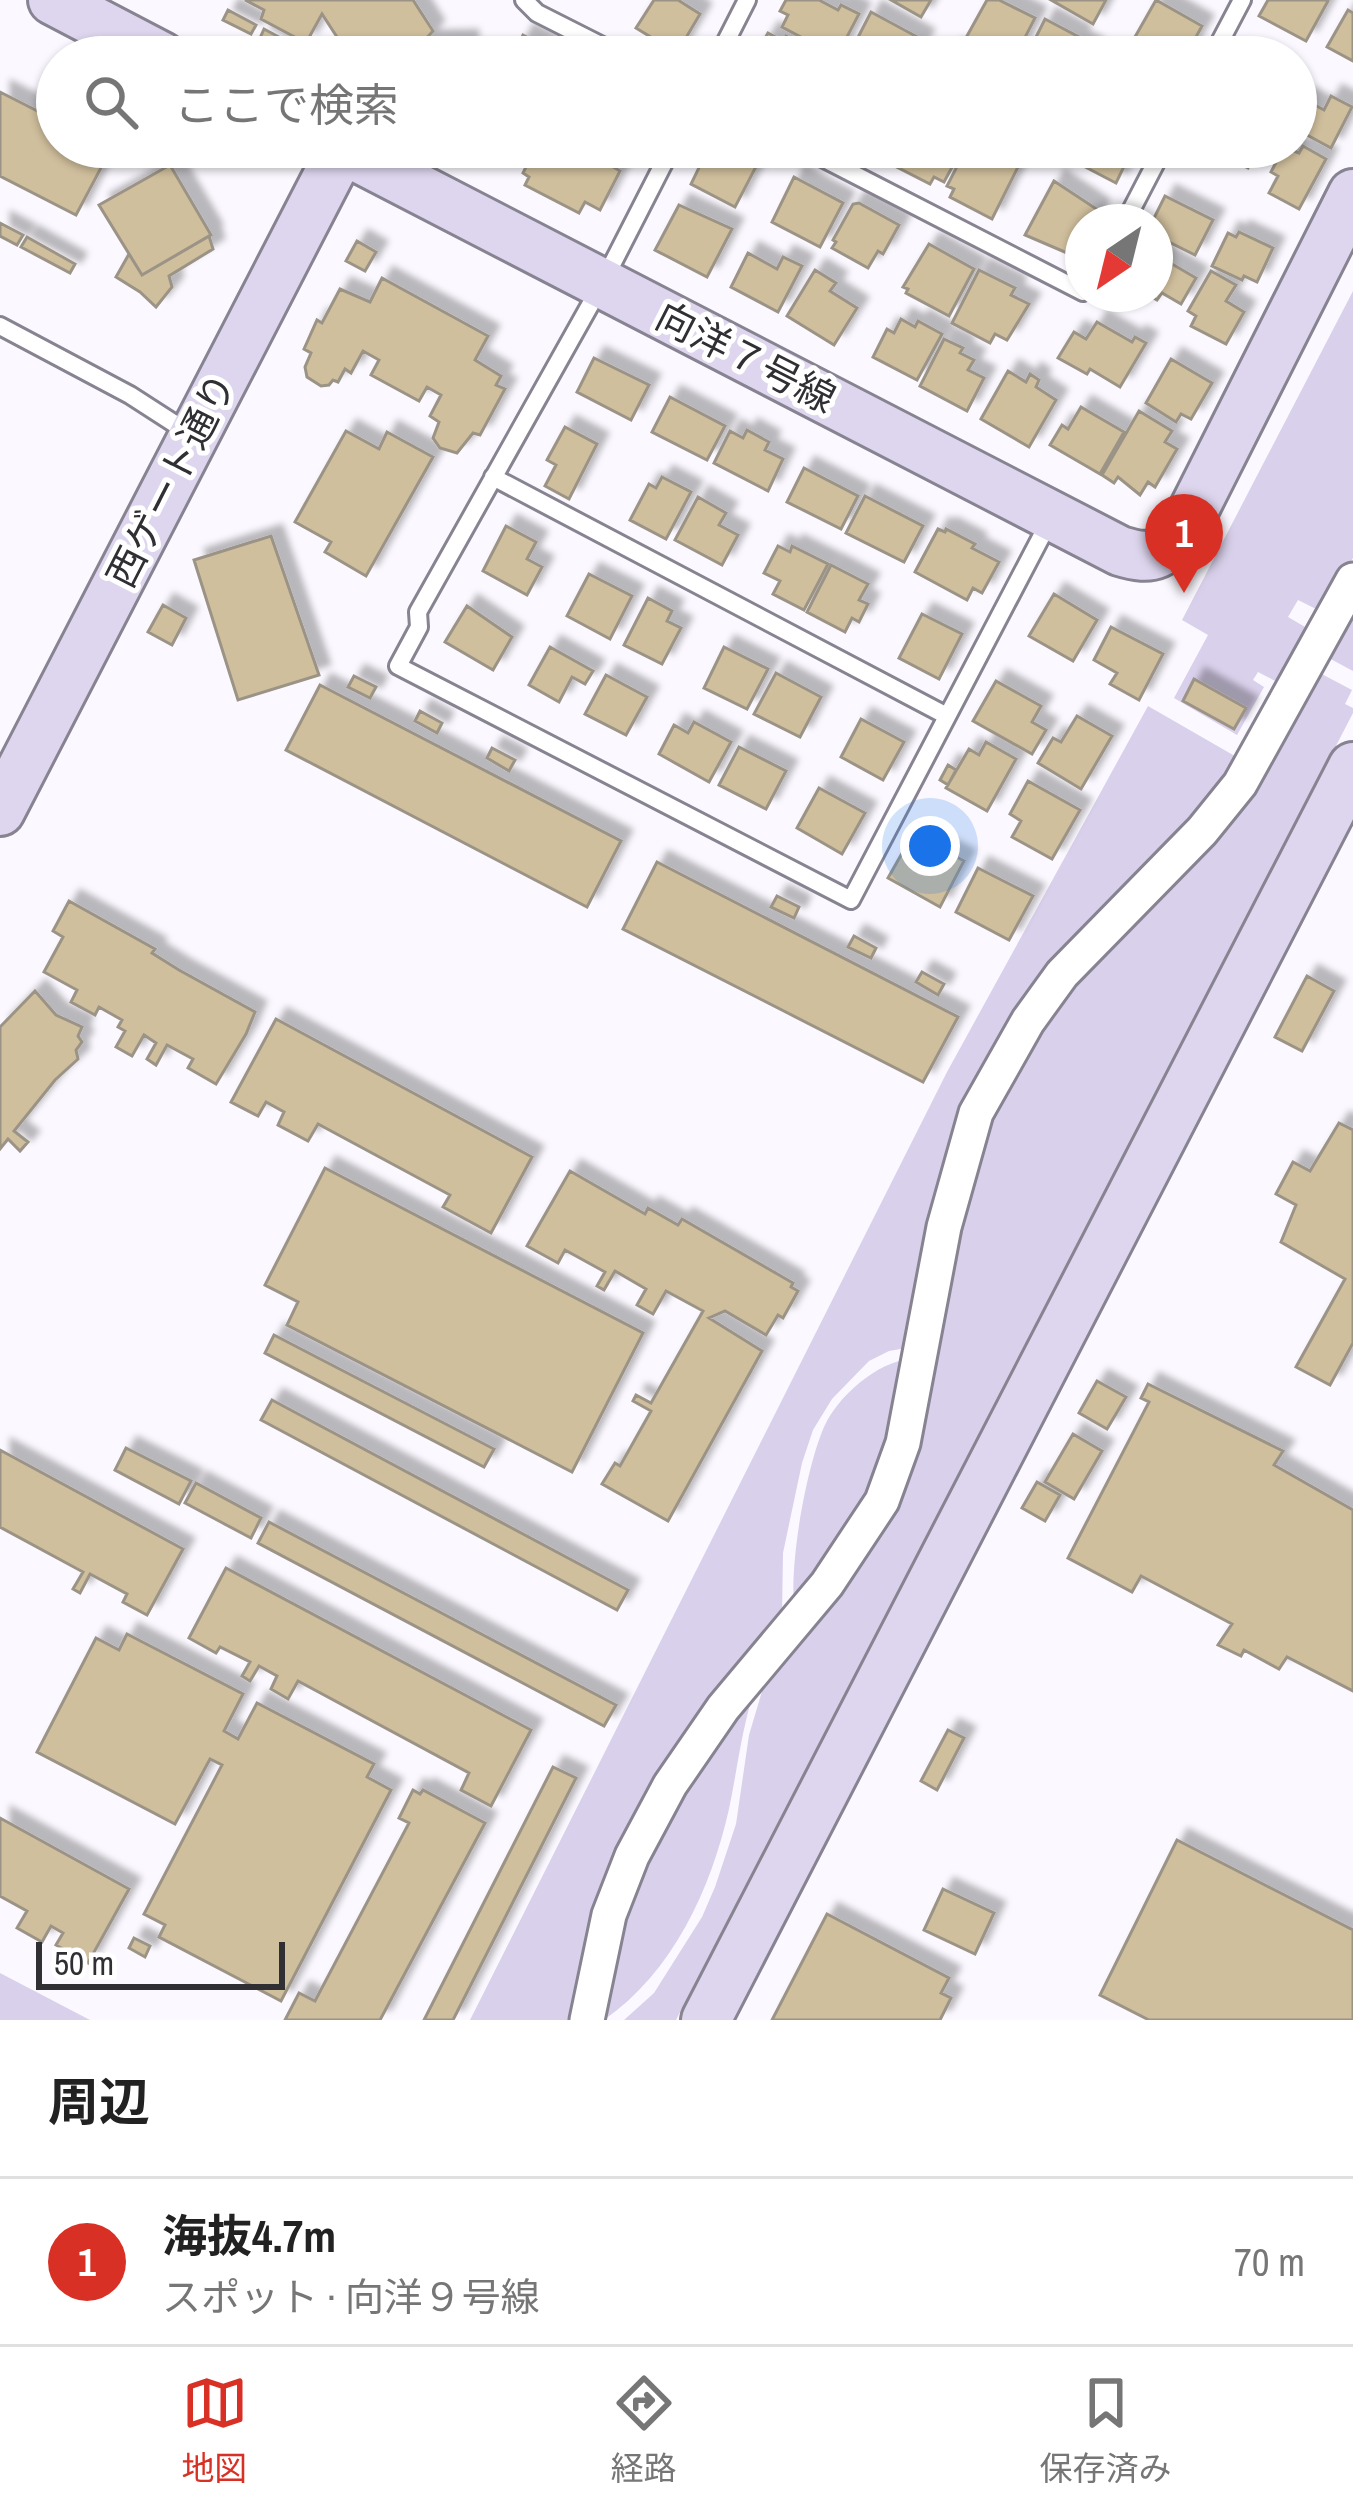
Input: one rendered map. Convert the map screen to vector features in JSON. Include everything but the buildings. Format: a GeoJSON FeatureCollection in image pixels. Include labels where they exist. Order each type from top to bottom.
{"type":"FeatureCollection","features":[{"type":"Feature","properties":{"kind":"street"},"geometry":{"type":"LineString","coordinates":[[53,0],[122,36]]}},
{"type":"Feature","properties":{"kind":"street","name":"西ゲート通り"},"geometry":{"type":"LineString","coordinates":[[0,811],[330,168]]}},
{"type":"Feature","properties":{"kind":"street","name":"向洋７号線"},"geometry":{"type":"LineString","coordinates":[[379,168],[1120,551],[1142,558],[1157,555],[1185,527],[1353,194]]}},
{"type":"Feature","properties":{"kind":"street"},"geometry":{"type":"LineString","coordinates":[[587,2020],[609,1915],[632,1856],[670,1785],[723,1708],[827,1584],[882,1501],[903,1442],[944,1227],[976,1113],[1028,1022],[1062,974],[1202,831],[1240,784],[1353,580]]}},
{"type":"Feature","properties":{"kind":"street"},"geometry":{"type":"LineString","coordinates":[[706,2020],[1353,767]]}},
{"type":"Feature","properties":{"kind":"lane"},"geometry":{"type":"LineString","coordinates":[[524,0],[537,13],[582,36]]}},
{"type":"Feature","properties":{"kind":"lane"},"geometry":{"type":"LineString","coordinates":[[729,36],[747,0]]}},
{"type":"Feature","properties":{"kind":"lane"},"geometry":{"type":"LineString","coordinates":[[1217,0],[1240,5],[1223,36]]}},
{"type":"Feature","properties":{"kind":"lane"},"geometry":{"type":"LineString","coordinates":[[661,168],[418,613],[419,627],[398,666],[851,900],[1052,516]]}},
{"type":"Feature","properties":{"kind":"lane"},"geometry":{"type":"LineString","coordinates":[[842,168],[1065,283]]}},
{"type":"Feature","properties":{"kind":"lane"},"geometry":{"type":"LineString","coordinates":[[1134,204],[1153,168]]}},
{"type":"Feature","properties":{"kind":"lane"},"geometry":{"type":"LineString","coordinates":[[0,326],[130,395],[194,436]]}},
{"type":"Feature","properties":{"kind":"lane"},"geometry":{"type":"LineString","coordinates":[[493,477],[947,716]]}},
{"type":"Feature","properties":{"kind":"shaded area"},"geometry":{"type":"Polygon","coordinates":[[[1353,291],[1353,558],[1322,612],[1298,600],[1288,617],[1312,631],[1279,683],[1258,672],[1253,680],[1264,687],[1237,735],[1174,698],[1208,635],[1182,620],[1353,291]]]}},
{"type":"Feature","properties":{"kind":"shaded area"},"geometry":{"type":"Polygon","coordinates":[[[1353,605],[1353,671],[1325,656],[1353,605]]]}},
{"type":"Feature","properties":{"kind":"shaded area"},"geometry":{"type":"Polygon","coordinates":[[[1316,671],[1352,690],[1345,704],[1353,713],[676,2020],[624,2020],[654,1993],[702,1917],[715,1887],[736,1824],[749,1735],[768,1671],[866,1550],[952,1238],[991,1114],[1022,1052],[1316,671]]]}},
{"type":"Feature","properties":{"kind":"shaded area"},"geometry":{"type":"Polygon","coordinates":[[[1148,706],[1240,759],[1199,820],[1009,1030],[912,1347],[869,1361],[832,1399],[813,1430],[783,1553],[782,1618],[695,1723],[574,2020],[470,2020],[947,1072],[1148,706]]]}},
{"type":"Feature","properties":{"kind":"shaded area"},"geometry":{"type":"Polygon","coordinates":[[[910,1359],[879,1477],[794,1604],[801,1515],[824,1427],[860,1382],[910,1359]]]}},
{"type":"Feature","properties":{"kind":"shaded area"},"geometry":{"type":"Polygon","coordinates":[[[757,1682],[729,1809],[700,1898],[650,1978],[604,2020],[596,2020],[606,1966],[668,1808],[757,1682]]]}},
{"type":"Feature","properties":{"kind":"shaded area"},"geometry":{"type":"Polygon","coordinates":[[[0,1973],[90,2020],[0,2020],[0,1973]]]}},
{"type":"Feature","properties":{"kind":"place","name":"海抜4.7m"},"geometry":{"type":"Point","coordinates":[1184,593]}}]}
